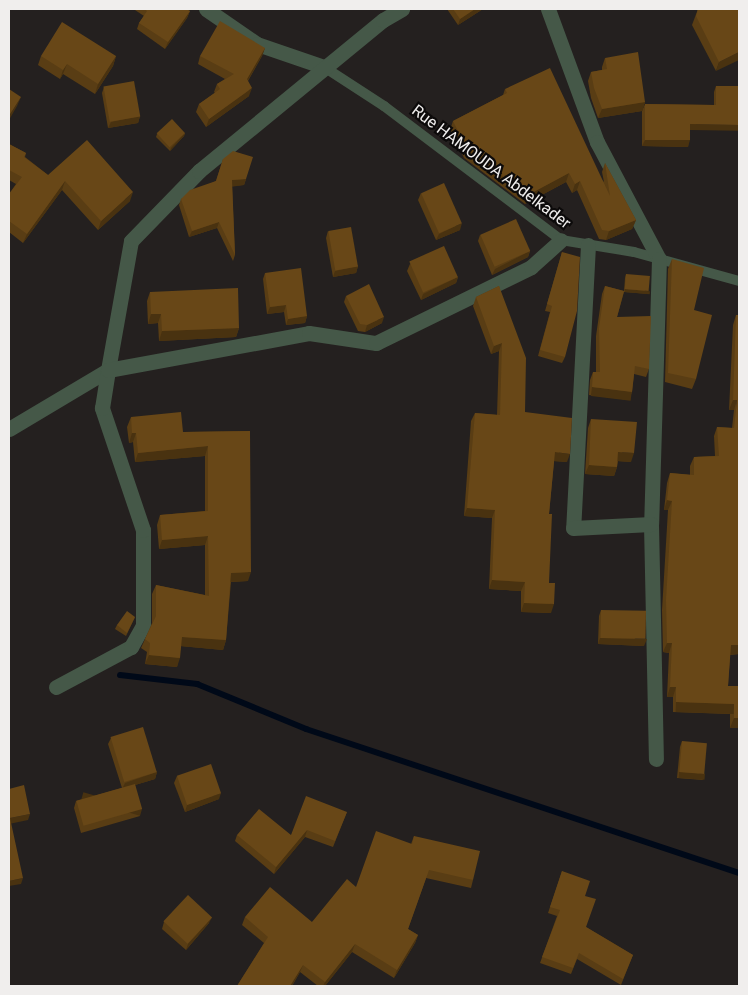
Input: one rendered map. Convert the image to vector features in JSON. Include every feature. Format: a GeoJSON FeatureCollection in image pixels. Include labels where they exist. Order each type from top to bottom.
{"type":"FeatureCollection","features":[{"type":"Feature","properties":{"kind":"street"},"geometry":{"type":"LineString","coordinates":[[206,9],[257,44],[324,67]]}},
{"type":"Feature","properties":{"kind":"street"},"geometry":{"type":"LineString","coordinates":[[56,687],[131,647],[143,625],[143,530],[102,408],[131,241],[199,171],[324,67],[383,20],[402,9]]}},
{"type":"Feature","properties":{"kind":"street"},"geometry":{"type":"LineString","coordinates":[[548,9],[597,142],[660,259],[651,524],[656,759]]}},
{"type":"Feature","properties":{"kind":"street"},"geometry":{"type":"LineString","coordinates":[[9,429],[108,370],[308,333],[376,343],[531,267],[561,240]]}},
{"type":"Feature","properties":{"kind":"street"},"geometry":{"type":"LineString","coordinates":[[588,245],[572,528],[651,524]]}},
{"type":"Feature","properties":{"kind":"lane","name":"Rue HAMOUDA Abdelkader"},"geometry":{"type":"LineString","coordinates":[[324,67],[384,106],[561,240],[634,252],[739,281]]}},
{"type":"Feature","properties":{"kind":"building"},"geometry":{"type":"Polygon","coordinates":[[[144,9],[186,9],[190,11],[168,42],[139,23],[147,11],[144,9]]]}},
{"type":"Feature","properties":{"kind":"building"},"geometry":{"type":"Polygon","coordinates":[[[453,9],[475,9],[460,19],[453,9]]]}},
{"type":"Feature","properties":{"kind":"building"},"geometry":{"type":"Polygon","coordinates":[[[698,9],[739,9],[739,52],[719,62],[696,16],[698,9]]]}},
{"type":"Feature","properties":{"kind":"building"},"geometry":{"type":"Polygon","coordinates":[[[220,21],[265,48],[247,79],[252,88],[209,119],[199,104],[220,89],[217,84],[234,74],[200,56],[220,21]]]}},
{"type":"Feature","properties":{"kind":"building"},"geometry":{"type":"Polygon","coordinates":[[[62,22],[116,56],[98,84],[67,64],[63,70],[41,56],[62,22]]]}},
{"type":"Feature","properties":{"kind":"building"},"geometry":{"type":"Polygon","coordinates":[[[638,52],[645,102],[602,109],[594,88],[591,72],[607,69],[605,58],[638,52]]]}},
{"type":"Feature","properties":{"kind":"building"},"geometry":{"type":"Polygon","coordinates":[[[550,68],[610,196],[605,163],[636,220],[609,231],[602,230],[580,181],[575,184],[569,173],[528,195],[467,149],[453,121],[507,93],[505,89],[550,68]]]}},
{"type":"Feature","properties":{"kind":"building"},"geometry":{"type":"Polygon","coordinates":[[[134,81],[140,116],[110,122],[103,86],[134,81]]]}},
{"type":"Feature","properties":{"kind":"building"},"geometry":{"type":"Polygon","coordinates":[[[716,86],[739,86],[739,125],[690,124],[690,140],[645,140],[645,104],[716,105],[716,86]]]}},
{"type":"Feature","properties":{"kind":"building"},"geometry":{"type":"Polygon","coordinates":[[[9,89],[21,97],[9,116],[9,89]]]}},
{"type":"Feature","properties":{"kind":"building"},"geometry":{"type":"Polygon","coordinates":[[[172,119],[185,133],[170,147],[157,133],[172,119]]]}},
{"type":"Feature","properties":{"kind":"building"},"geometry":{"type":"Polygon","coordinates":[[[87,140],[133,192],[101,221],[65,181],[27,234],[9,221],[9,194],[22,177],[9,170],[9,144],[26,153],[24,157],[48,175],[87,140]]]}},
{"type":"Feature","properties":{"kind":"building"},"geometry":{"type":"Polygon","coordinates":[[[233,151],[253,157],[246,179],[232,180],[235,255],[219,222],[192,231],[181,199],[190,190],[216,181],[223,159],[233,151]]]}},
{"type":"Feature","properties":{"kind":"building"},"geometry":{"type":"Polygon","coordinates":[[[444,183],[462,223],[439,233],[421,193],[444,183]]]}},
{"type":"Feature","properties":{"kind":"building"},"geometry":{"type":"Polygon","coordinates":[[[516,219],[530,251],[495,267],[480,235],[516,219]]]}},
{"type":"Feature","properties":{"kind":"building"},"geometry":{"type":"Polygon","coordinates":[[[351,227],[358,266],[335,270],[328,231],[351,227]]]}},
{"type":"Feature","properties":{"kind":"building"},"geometry":{"type":"Polygon","coordinates":[[[444,246],[458,277],[423,293],[409,261],[444,246]]]}},
{"type":"Feature","properties":{"kind":"building"},"geometry":{"type":"Polygon","coordinates":[[[562,252],[580,257],[577,311],[565,357],[540,350],[552,306],[547,304],[562,252]]]}},
{"type":"Feature","properties":{"kind":"building"},"geometry":{"type":"Polygon","coordinates":[[[672,259],[704,268],[694,310],[712,315],[696,379],[668,373],[672,259]]]}},
{"type":"Feature","properties":{"kind":"building"},"geometry":{"type":"Polygon","coordinates":[[[301,268],[307,316],[288,319],[286,305],[270,307],[265,273],[301,268]]]}},
{"type":"Feature","properties":{"kind":"building"},"geometry":{"type":"Polygon","coordinates":[[[626,274],[650,276],[649,291],[625,289],[626,274]]]}},
{"type":"Feature","properties":{"kind":"building"},"geometry":{"type":"Polygon","coordinates":[[[369,284],[384,317],[367,325],[360,324],[346,296],[369,284]]]}},
{"type":"Feature","properties":{"kind":"building"},"geometry":{"type":"Polygon","coordinates":[[[499,286],[526,358],[525,412],[572,418],[570,454],[555,452],[549,514],[552,514],[549,583],[555,583],[554,604],[524,603],[525,582],[492,580],[495,510],[467,508],[475,413],[500,415],[502,343],[494,346],[476,297],[499,286]]]}},
{"type":"Feature","properties":{"kind":"building"},"geometry":{"type":"Polygon","coordinates":[[[605,286],[624,291],[617,317],[651,316],[649,369],[635,366],[632,392],[592,387],[593,372],[600,372],[599,328],[605,286]]]}},
{"type":"Feature","properties":{"kind":"building"},"geometry":{"type":"Polygon","coordinates":[[[238,288],[239,328],[162,331],[161,314],[151,314],[150,292],[238,288]]]}},
{"type":"Feature","properties":{"kind":"building"},"geometry":{"type":"Polygon","coordinates":[[[736,315],[739,315],[739,645],[731,645],[728,686],[739,686],[739,718],[734,718],[734,704],[676,702],[676,687],[670,687],[672,643],[667,643],[666,600],[672,501],[667,500],[670,473],[694,475],[694,457],[719,456],[717,427],[734,428],[737,400],[733,400],[736,315]]]}},
{"type":"Feature","properties":{"kind":"building"},"geometry":{"type":"Polygon","coordinates":[[[181,412],[183,432],[250,431],[251,572],[231,573],[226,640],[182,637],[180,658],[149,655],[150,643],[145,639],[156,616],[156,585],[209,596],[208,536],[162,540],[160,515],[208,511],[208,446],[138,453],[136,433],[132,433],[131,417],[181,412]]]}},
{"type":"Feature","properties":{"kind":"building"},"geometry":{"type":"Polygon","coordinates":[[[591,419],[637,422],[634,453],[618,452],[617,467],[589,465],[591,419]]]}},
{"type":"Feature","properties":{"kind":"building"},"geometry":{"type":"Polygon","coordinates":[[[601,610],[646,611],[646,639],[601,638],[601,610]]]}},
{"type":"Feature","properties":{"kind":"building"},"geometry":{"type":"Polygon","coordinates":[[[127,611],[135,617],[127,633],[117,625],[127,611]]]}},
{"type":"Feature","properties":{"kind":"building"},"geometry":{"type":"Polygon","coordinates":[[[143,727],[157,772],[124,782],[110,737],[143,727]]]}},
{"type":"Feature","properties":{"kind":"building"},"geometry":{"type":"Polygon","coordinates":[[[682,741],[707,743],[704,774],[679,772],[682,741]]]}},
{"type":"Feature","properties":{"kind":"building"},"geometry":{"type":"Polygon","coordinates":[[[211,764],[221,793],[187,805],[177,776],[211,764]]]}},
{"type":"Feature","properties":{"kind":"building"},"geometry":{"type":"Polygon","coordinates":[[[135,784],[142,809],[84,826],[76,801],[135,784]]]}},
{"type":"Feature","properties":{"kind":"building"},"geometry":{"type":"Polygon","coordinates":[[[24,785],[30,814],[10,818],[23,878],[9,881],[9,789],[24,785]]]}},
{"type":"Feature","properties":{"kind":"building"},"geometry":{"type":"Polygon","coordinates":[[[306,796],[347,812],[335,841],[307,830],[276,867],[237,835],[259,809],[291,835],[306,796]]]}},
{"type":"Feature","properties":{"kind":"building"},"geometry":{"type":"Polygon","coordinates":[[[376,831],[412,844],[414,836],[480,851],[473,880],[429,870],[408,929],[418,935],[397,970],[355,944],[325,982],[303,965],[290,986],[237,986],[268,937],[245,917],[270,887],[312,922],[347,879],[356,887],[376,831]]]}},
{"type":"Feature","properties":{"kind":"building"},"geometry":{"type":"Polygon","coordinates":[[[562,871],[590,881],[585,896],[596,899],[586,927],[633,955],[623,979],[579,953],[573,968],[542,957],[560,910],[550,907],[562,871]]]}},
{"type":"Feature","properties":{"kind":"building"},"geometry":{"type":"Polygon","coordinates":[[[188,895],[212,918],[188,944],[163,921],[188,895]]]}},
{"type":"Feature","properties":{"kind":"waterway"},"geometry":{"type":"LineString","coordinates":[[120,675],[197,684],[306,729],[739,873]]}}]}
